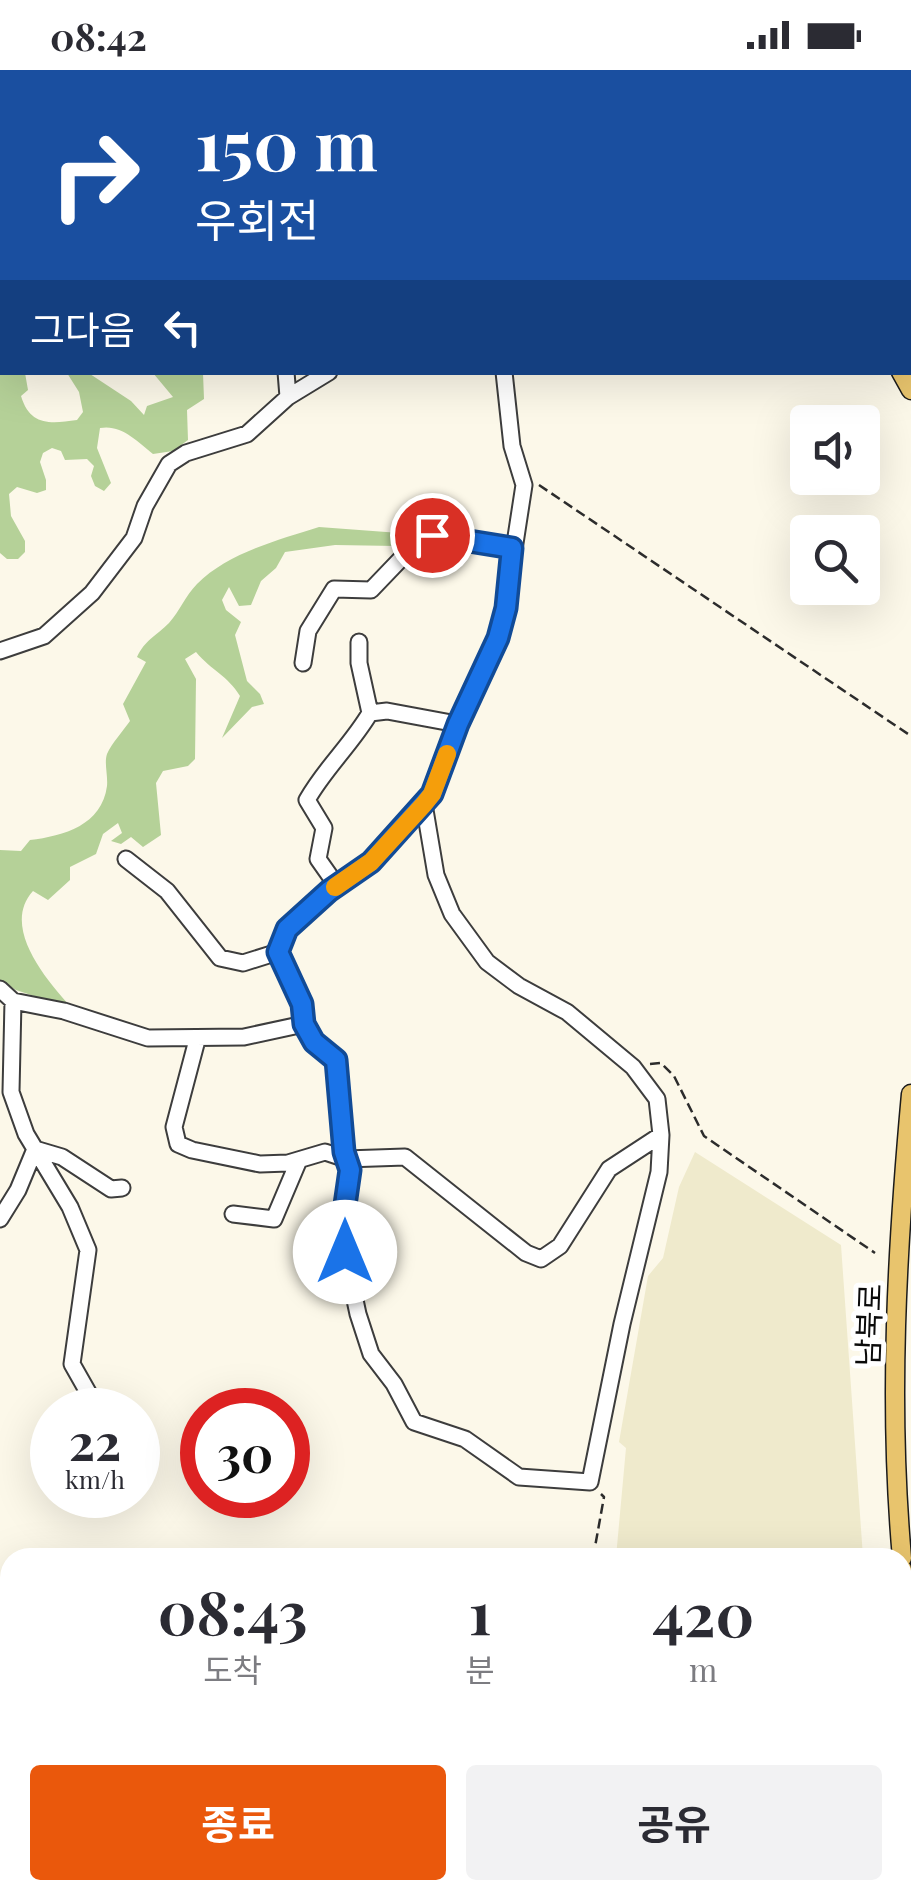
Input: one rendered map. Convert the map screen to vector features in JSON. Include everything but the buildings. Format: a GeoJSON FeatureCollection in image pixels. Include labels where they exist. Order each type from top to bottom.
{"type":"FeatureCollection","features":[{"type":"Feature","properties":{"kind":"main road","name":"남북로"},"geometry":{"type":"LineString","coordinates":[[901,1548],[894,1400],[902,1194],[911,1094]]}},
{"type":"Feature","properties":{"kind":"street"},"geometry":{"type":"LineString","coordinates":[[286,375],[288,397]]}},
{"type":"Feature","properties":{"kind":"street"},"geometry":{"type":"LineString","coordinates":[[0,651],[44,636],[92,593],[134,538],[145,506],[169,464],[186,454],[246,434],[288,397],[324,375]]}},
{"type":"Feature","properties":{"kind":"street"},"geometry":{"type":"LineString","coordinates":[[424,804],[436,875],[452,914],[486,962],[519,986],[567,1012],[634,1066],[657,1098],[659,1172],[622,1324],[590,1482],[519,1477],[466,1439],[414,1422],[394,1384],[371,1354],[345,1252],[344,1212],[350,1170],[336,1060],[314,1042],[304,1024],[302,1004],[278,952],[287,929],[336,886],[371,862],[432,794],[458,724],[498,638],[524,485],[512,446],[504,375]]}},
{"type":"Feature","properties":{"kind":"street"},"geometry":{"type":"LineString","coordinates":[[303,663],[308,631],[334,589],[371,590],[418,542],[432,535],[512,548]]}},
{"type":"Feature","properties":{"kind":"street"},"geometry":{"type":"LineString","coordinates":[[336,886],[318,860],[324,828],[306,800],[320,776],[352,743],[370,713],[359,663],[359,642]]}},
{"type":"Feature","properties":{"kind":"street"},"geometry":{"type":"LineString","coordinates":[[370,713],[387,711],[458,724]]}},
{"type":"Feature","properties":{"kind":"street"},"geometry":{"type":"LineString","coordinates":[[126,859],[167,891],[220,958],[243,962],[278,952]]}},
{"type":"Feature","properties":{"kind":"street"},"geometry":{"type":"LineString","coordinates":[[86,1388],[72,1364],[88,1250],[70,1207],[35,1150],[10,1092],[6,995],[148,1038],[244,1037],[304,1024]]}},
{"type":"Feature","properties":{"kind":"street"},"geometry":{"type":"LineString","coordinates":[[197,1040],[174,1127],[178,1144],[260,1164],[299,1160],[325,1152],[346,1159],[405,1157],[540,1259],[560,1246],[609,1170],[661,1135]]}},
{"type":"Feature","properties":{"kind":"street"},"geometry":{"type":"LineString","coordinates":[[35,1150],[62,1157],[111,1189],[122,1188]]}},
{"type":"Feature","properties":{"kind":"street"},"geometry":{"type":"LineString","coordinates":[[0,1219],[35,1150]]}},
{"type":"Feature","properties":{"kind":"street"},"geometry":{"type":"LineString","coordinates":[[232,1214],[274,1220],[299,1160]]}},
{"type":"Feature","properties":{"kind":"path"},"geometry":{"type":"LineString","coordinates":[[520,472],[911,736]]}},
{"type":"Feature","properties":{"kind":"path"},"geometry":{"type":"LineString","coordinates":[[634,1066],[661,1062],[674,1076],[704,1136],[875,1254]]}},
{"type":"Feature","properties":{"kind":"path"},"geometry":{"type":"LineString","coordinates":[[590,1482],[604,1498],[595,1548]]}},
{"type":"Feature","properties":{"kind":"shaded area"},"geometry":{"type":"Polygon","coordinates":[[[695,1152],[841,1245],[862,1548],[617,1548],[626,1448],[619,1442],[648,1276],[663,1258],[679,1187],[695,1152]]]}},
{"type":"Feature","properties":{"kind":"green space"},"geometry":{"type":"Polygon","coordinates":[[[0,375],[25,375],[28,390],[21,396],[25,406],[36,418],[50,422],[77,420],[83,412],[79,392],[68,375],[92,375],[131,401],[144,415],[147,406],[173,397],[155,375],[203,375],[204,399],[187,410],[188,440],[173,451],[153,454],[122,431],[100,428],[97,448],[111,483],[104,491],[95,486],[91,476],[94,466],[87,459],[65,460],[61,451],[52,448],[43,453],[40,462],[46,490],[37,493],[17,487],[9,494],[11,516],[25,541],[25,552],[18,559],[7,559],[0,553],[0,375]]]}},
{"type":"Feature","properties":{"kind":"green space"},"geometry":{"type":"Polygon","coordinates":[[[319,527],[413,534],[396,546],[335,545],[285,552],[276,568],[261,581],[251,605],[239,606],[229,587],[222,600],[226,610],[241,622],[235,635],[247,681],[264,704],[252,707],[222,738],[240,696],[196,652],[185,659],[196,679],[195,759],[188,766],[163,771],[156,783],[161,835],[143,847],[131,837],[121,844],[111,841],[122,833],[118,823],[103,834],[96,854],[70,867],[70,880],[48,900],[33,891],[24,905],[22,921],[31,953],[73,1009],[16,990],[0,980],[0,850],[21,851],[30,840],[68,831],[98,810],[107,786],[107,754],[130,721],[123,704],[146,662],[137,657],[173,618],[197,584],[238,556],[319,527]]]}},
{"type":"Feature","properties":{"kind":"slow traffic"},"geometry":{"type":"LineString","coordinates":[[335,887],[371,862],[398,836],[432,794],[447,754]]}},
{"type":"Feature","properties":{"kind":"route"},"geometry":{"type":"LineString","coordinates":[[345,1252],[344,1212],[350,1170],[344,1152],[336,1060],[314,1042],[304,1024],[302,1004],[278,952],[287,929],[329,891],[371,862],[432,794],[458,724],[498,638],[506,608],[512,548],[432,535]]}}]}
